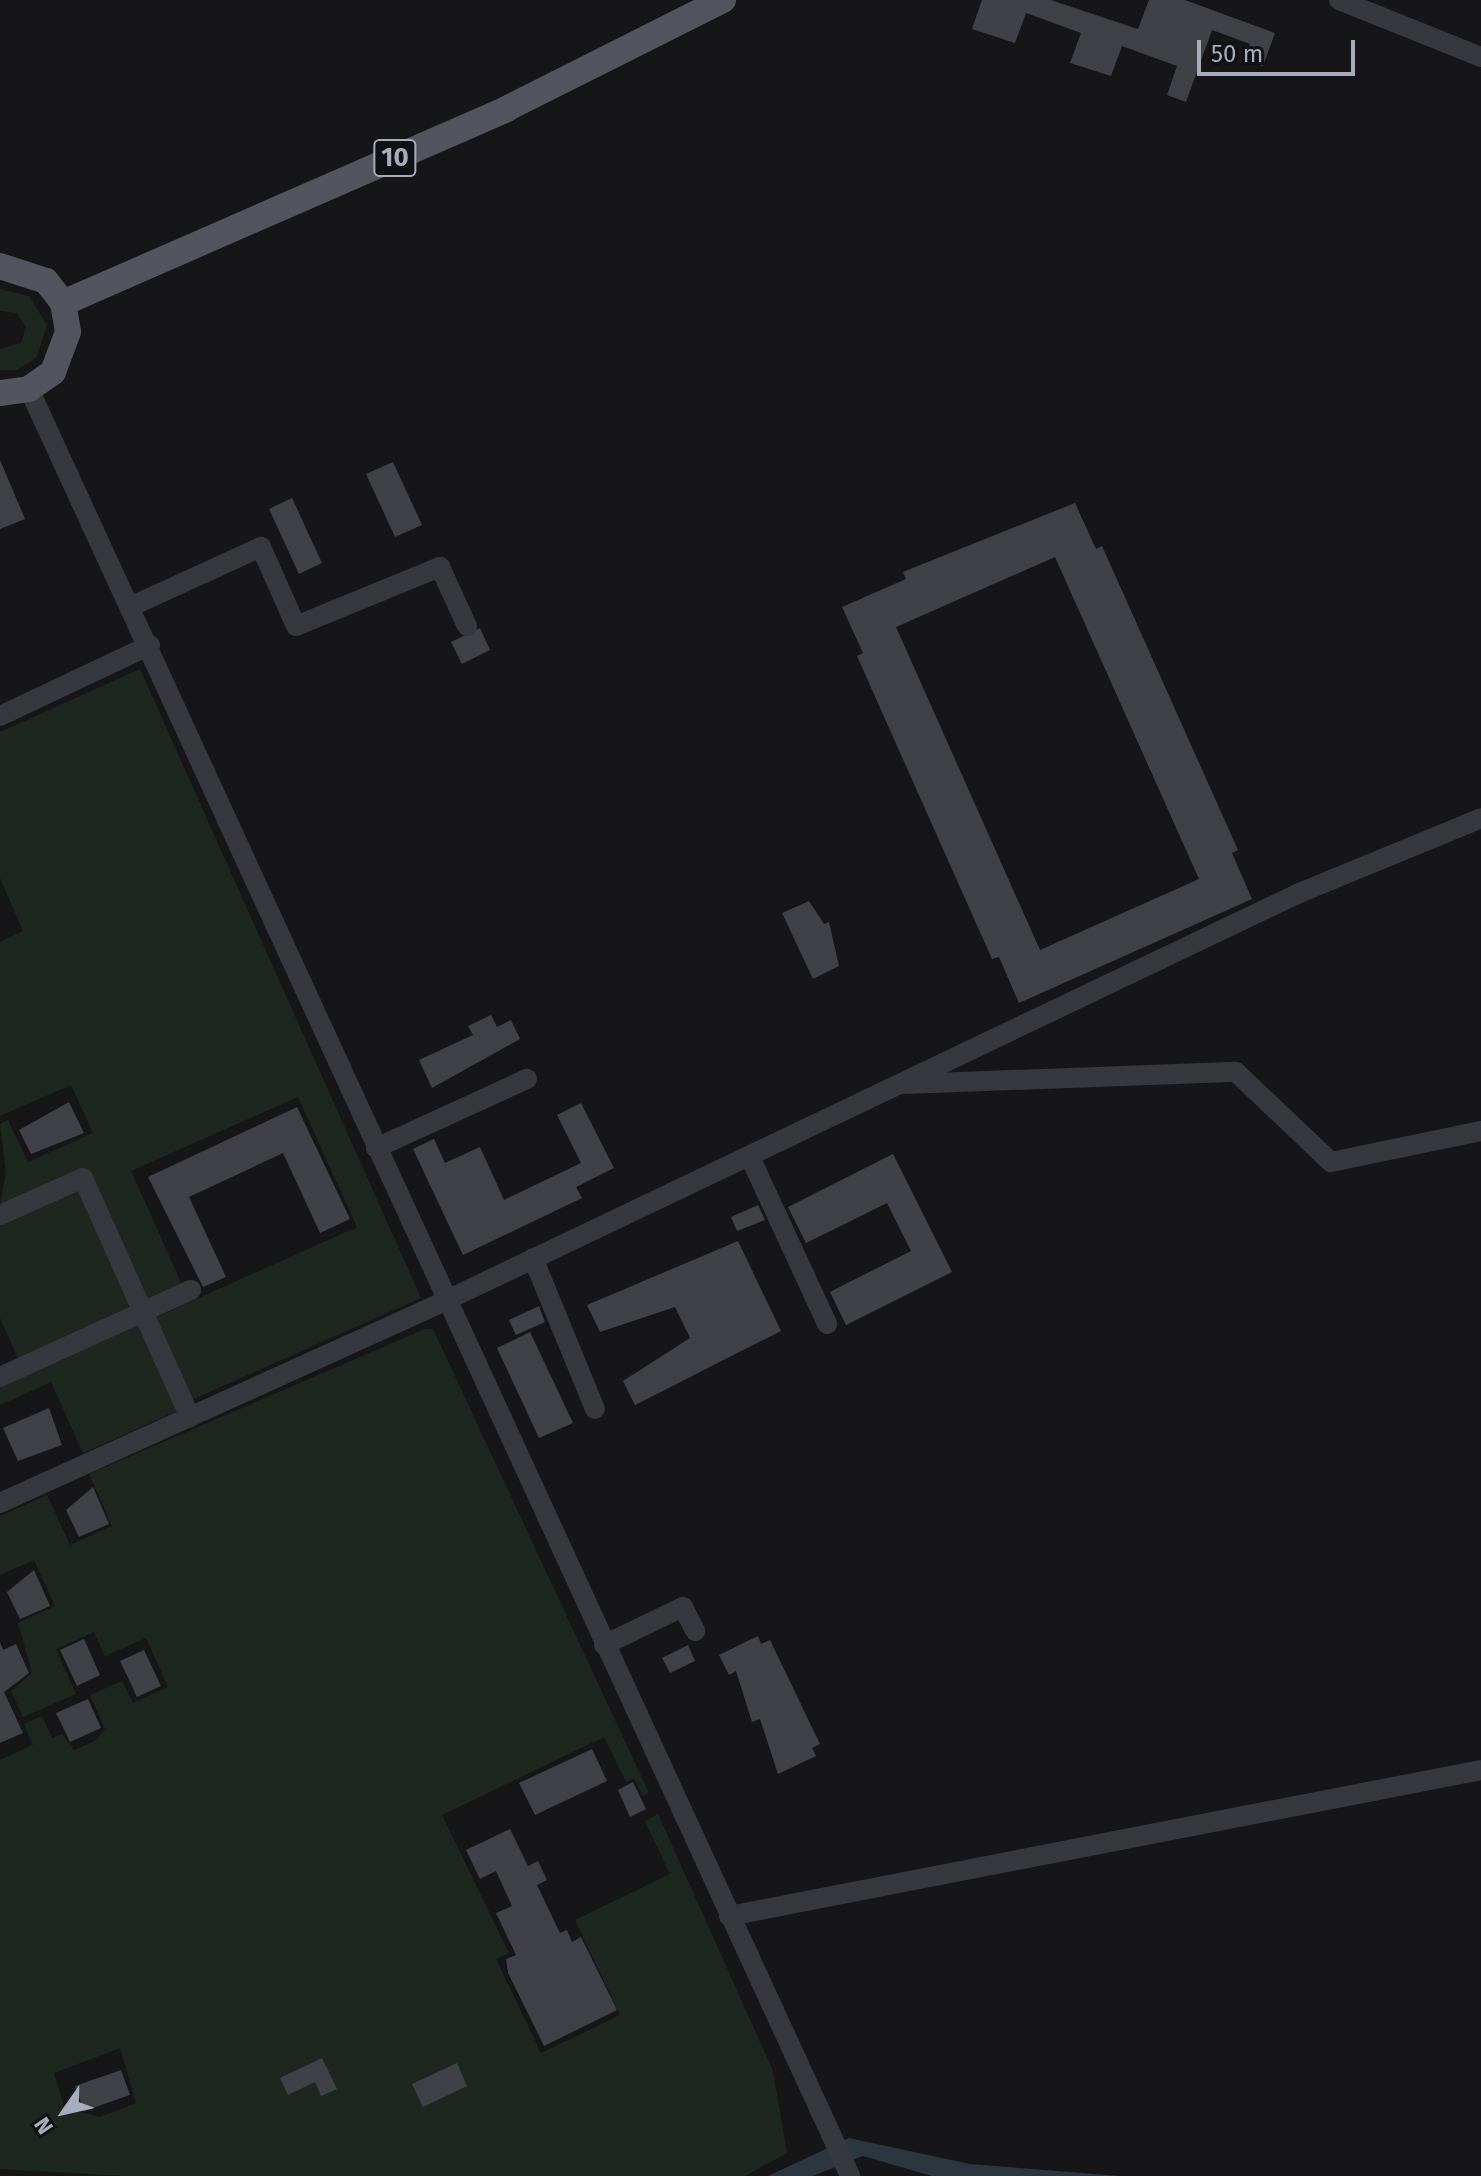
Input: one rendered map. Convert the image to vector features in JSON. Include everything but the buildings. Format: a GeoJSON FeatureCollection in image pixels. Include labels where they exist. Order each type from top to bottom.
{"type":"FeatureCollection","features":[{"type":"Feature","properties":{"kind":"main road","name":"10"},"geometry":{"type":"LineString","coordinates":[[63,303],[506,109],[723,0]]}},
{"type":"Feature","properties":{"kind":"main road"},"geometry":{"type":"LineString","coordinates":[[0,266],[34,273],[63,303],[68,332],[61,360],[29,389],[0,393]]}},
{"type":"Feature","properties":{"kind":"street"},"geometry":{"type":"LineString","coordinates":[[1339,0],[1481,57]]}},
{"type":"Feature","properties":{"kind":"street"},"geometry":{"type":"LineString","coordinates":[[29,389],[150,645],[445,1301],[850,2176]]}},
{"type":"Feature","properties":{"kind":"street"},"geometry":{"type":"LineString","coordinates":[[132,606],[261,547],[296,626],[440,567],[467,626]]}},
{"type":"Feature","properties":{"kind":"street"},"geometry":{"type":"LineString","coordinates":[[0,716],[150,645]]}},
{"type":"Feature","properties":{"kind":"street"},"geometry":{"type":"LineString","coordinates":[[0,1503],[445,1301],[1297,894],[1481,818]]}},
{"type":"Feature","properties":{"kind":"street"},"geometry":{"type":"LineString","coordinates":[[896,1084],[1236,1072],[1331,1162],[1481,1131]]}},
{"type":"Feature","properties":{"kind":"street"},"geometry":{"type":"LineString","coordinates":[[376,1148],[527,1079]]}},
{"type":"Feature","properties":{"kind":"street"},"geometry":{"type":"LineString","coordinates":[[750,1157],[827,1324]]}},
{"type":"Feature","properties":{"kind":"street"},"geometry":{"type":"LineString","coordinates":[[0,1215],[83,1178],[190,1417]]}},
{"type":"Feature","properties":{"kind":"street"},"geometry":{"type":"LineString","coordinates":[[533,1258],[595,1409]]}},
{"type":"Feature","properties":{"kind":"street"},"geometry":{"type":"LineString","coordinates":[[0,1377],[191,1290]]}},
{"type":"Feature","properties":{"kind":"street"},"geometry":{"type":"LineString","coordinates":[[604,1645],[683,1607],[695,1631]]}},
{"type":"Feature","properties":{"kind":"street"},"geometry":{"type":"LineString","coordinates":[[729,1916],[1481,1770]]}},
{"type":"Feature","properties":{"kind":"shaded area"},"geometry":{"type":"Polygon","coordinates":[[[0,289],[29,296],[47,325],[37,357],[17,370],[0,370],[0,349],[21,343],[26,327],[17,313],[0,311],[0,289]]]}},
{"type":"Feature","properties":{"kind":"shaded area"},"geometry":{"type":"Polygon","coordinates":[[[140,669],[421,1298],[189,1401],[152,1319],[357,1227],[298,1097],[131,1171],[183,1287],[146,1304],[85,1169],[0,1206],[6,1172],[0,1124],[8,1120],[28,1162],[93,1133],[71,1085],[0,1116],[0,942],[23,931],[0,878],[0,732],[140,669]]]}},
{"type":"Feature","properties":{"kind":"shaded area"},"geometry":{"type":"Polygon","coordinates":[[[80,1186],[135,1306],[18,1358],[0,1318],[0,1222],[80,1186]]]}},
{"type":"Feature","properties":{"kind":"shaded area"},"geometry":{"type":"Polygon","coordinates":[[[139,1321],[179,1410],[83,1453],[51,1382],[0,1405],[0,1384],[139,1321]]]}},
{"type":"Feature","properties":{"kind":"shaded area"},"geometry":{"type":"Polygon","coordinates":[[[425,1329],[433,1329],[649,1793],[643,1796],[634,1778],[626,1782],[604,1737],[442,1815],[509,1953],[496,1959],[541,2053],[620,2015],[575,1920],[670,1874],[645,1821],[658,1814],[773,2071],[787,2153],[745,2176],[125,2176],[0,2169],[0,1760],[33,1745],[24,1724],[42,1716],[52,1738],[62,1734],[74,1750],[95,1741],[105,1729],[90,1695],[122,1681],[133,1703],[168,1687],[146,1638],[105,1656],[94,1632],[56,1649],[76,1694],[23,1717],[11,1691],[32,1673],[18,1623],[55,1606],[34,1560],[0,1575],[0,1516],[47,1495],[70,1545],[112,1526],[89,1474],[425,1329]],[[120,2048],[54,2073],[65,2109],[100,2117],[136,2103],[120,2048]]]}},
{"type":"Feature","properties":{"kind":"shaded area"},"geometry":{"type":"Polygon","coordinates":[[[849,2138],[970,2164],[1120,2176],[932,2176],[863,2156],[813,2176],[768,2176],[849,2138]]]}}]}
